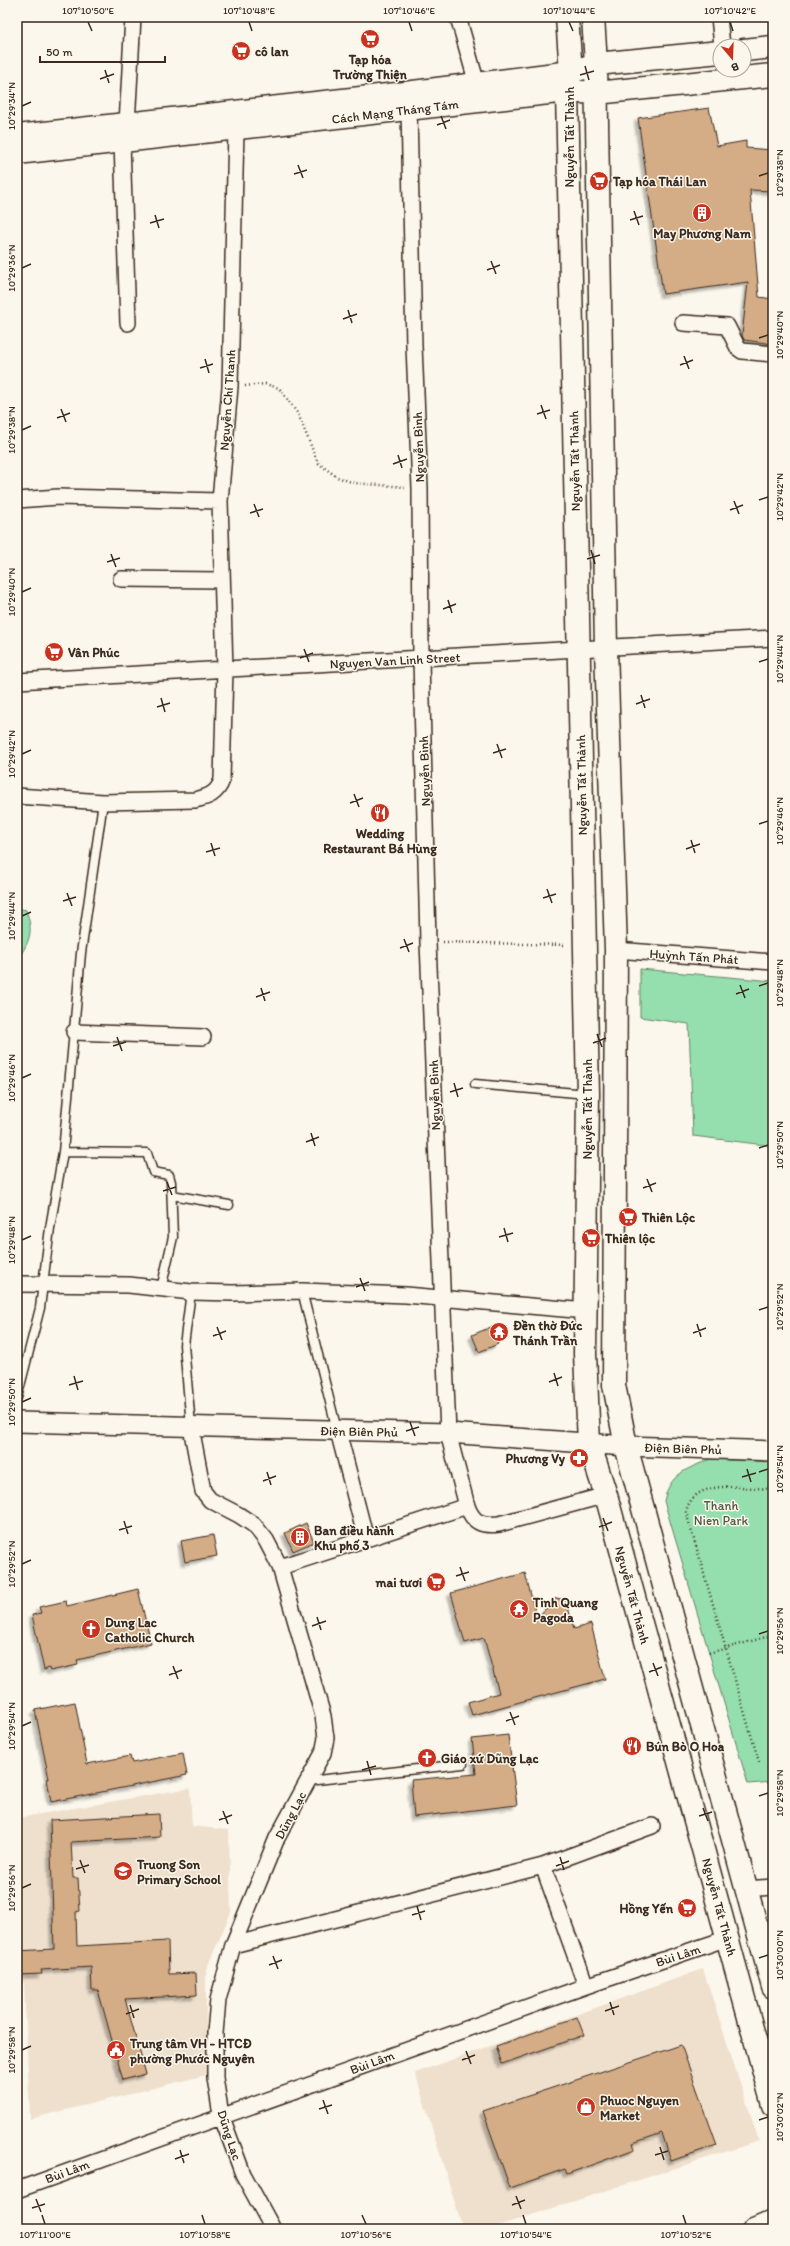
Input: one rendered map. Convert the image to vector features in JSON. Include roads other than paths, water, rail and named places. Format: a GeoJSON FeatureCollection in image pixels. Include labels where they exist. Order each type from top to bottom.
{"type":"FeatureCollection","features":[{"type":"Feature","properties":{"kind":"main road","name":"Nguyễn Tất Thành"},"geometry":{"type":"LineString","coordinates":[[568,17],[578,651],[588,1094],[585,1354],[590,1443],[606,1495],[773,2104]]}},
{"type":"Feature","properties":{"kind":"main road","name":"Nguyễn Tất Thành"},"geometry":{"type":"LineString","coordinates":[[593,17],[596,64],[606,649],[616,950],[614,1385],[626,1446],[773,1987]]}},
{"type":"Feature","properties":{"kind":"main road"},"geometry":{"type":"LineString","coordinates":[[752,49],[773,48]]}},
{"type":"Feature","properties":{"kind":"main road","name":"Cách Mạng Tháng Tám"},"geometry":{"type":"LineString","coordinates":[[17,136],[236,130],[409,109],[569,81],[596,64],[712,53]]}},
{"type":"Feature","properties":{"kind":"main road","name":"Cách Mạng Tháng Tám"},"geometry":{"type":"LineString","coordinates":[[17,153],[125,133],[477,84],[569,81],[596,93],[773,75]]}},
{"type":"Feature","properties":{"kind":"street"},"geometry":{"type":"LineString","coordinates":[[128,323],[125,133],[133,17]]}},
{"type":"Feature","properties":{"kind":"street"},"geometry":{"type":"LineString","coordinates":[[458,17],[477,84]]}},
{"type":"Feature","properties":{"kind":"street"},"geometry":{"type":"LineString","coordinates":[[719,17],[721,38]]}},
{"type":"Feature","properties":{"kind":"street","name":"Nguyễn Bình"},"geometry":{"type":"LineString","coordinates":[[409,109],[414,346],[420,488],[421,659],[428,942],[448,1433],[470,1516],[477,1523],[489,1526],[606,1495]]}},
{"type":"Feature","properties":{"kind":"street","name":"Nguyễn Chí Thanh"},"geometry":{"type":"LineString","coordinates":[[17,796],[103,802],[195,800],[208,797],[218,790],[222,780],[224,669],[220,501],[230,387],[236,130]]}},
{"type":"Feature","properties":{"kind":"street"},"geometry":{"type":"LineString","coordinates":[[683,323],[728,326],[738,348],[742,351],[773,354]]}},
{"type":"Feature","properties":{"kind":"street"},"geometry":{"type":"LineString","coordinates":[[17,500],[58,497],[220,501]]}},
{"type":"Feature","properties":{"kind":"street"},"geometry":{"type":"LineString","coordinates":[[121,579],[222,580]]}},
{"type":"Feature","properties":{"kind":"street","name":"Nguyen Van Linh Street"},"geometry":{"type":"LineString","coordinates":[[17,680],[578,651],[773,638]]}},
{"type":"Feature","properties":{"kind":"street","name":"Huỳnh Tấn Phát"},"geometry":{"type":"LineString","coordinates":[[616,950],[773,962]]}},
{"type":"Feature","properties":{"kind":"street"},"geometry":{"type":"LineString","coordinates":[[74,1032],[203,1037]]}},
{"type":"Feature","properties":{"kind":"street"},"geometry":{"type":"LineString","coordinates":[[17,1284],[129,1286],[191,1292],[233,1293],[302,1291],[406,1295],[586,1311]]}},
{"type":"Feature","properties":{"kind":"street","name":"Điện Biên Phủ"},"geometry":{"type":"LineString","coordinates":[[17,1422],[448,1433],[626,1446],[773,1451]]}},
{"type":"Feature","properties":{"kind":"street","name":"Dũng Lạc"},"geometry":{"type":"LineString","coordinates":[[191,1427],[204,1491],[210,1500],[239,1515],[254,1525],[266,1540],[280,1567],[323,1716],[326,1738],[323,1753],[277,1838],[233,1945],[218,2000],[215,2032],[215,2078],[221,2115],[243,2174],[273,2229]]}},
{"type":"Feature","properties":{"kind":"street"},"geometry":{"type":"LineString","coordinates":[[338,1431],[366,1539]]}},
{"type":"Feature","properties":{"kind":"street"},"geometry":{"type":"LineString","coordinates":[[280,1567],[467,1506]]}},
{"type":"Feature","properties":{"kind":"street"},"geometry":{"type":"LineString","coordinates":[[233,1945],[543,1866],[652,1826]]}},
{"type":"Feature","properties":{"kind":"street"},"geometry":{"type":"LineString","coordinates":[[543,1866],[586,1986]]}},
{"type":"Feature","properties":{"kind":"street"},"geometry":{"type":"LineString","coordinates":[[746,1889],[773,1887]]}},
{"type":"Feature","properties":{"kind":"street","name":"Bùi Lâm"},"geometry":{"type":"LineString","coordinates":[[17,2190],[221,2115],[586,1986],[728,1938]]}},
{"type":"Feature","properties":{"kind":"street"},"geometry":{"type":"LineString","coordinates":[[752,2229],[773,2220]]}},
{"type":"Feature","properties":{"kind":"lane"},"geometry":{"type":"LineString","coordinates":[[17,1398],[40,1308],[63,1152],[81,953],[103,802]]}},
{"type":"Feature","properties":{"kind":"lane"},"geometry":{"type":"LineString","coordinates":[[475,1084],[588,1094]]}},
{"type":"Feature","properties":{"kind":"lane"},"geometry":{"type":"LineString","coordinates":[[63,1152],[147,1153],[153,1172],[169,1175],[172,1195],[173,1237],[162,1289]]}},
{"type":"Feature","properties":{"kind":"lane"},"geometry":{"type":"LineString","coordinates":[[172,1195],[229,1205]]}},
{"type":"Feature","properties":{"kind":"lane"},"geometry":{"type":"LineString","coordinates":[[302,1291],[338,1431]]}},
{"type":"Feature","properties":{"kind":"lane"},"geometry":{"type":"LineString","coordinates":[[191,1292],[184,1345],[191,1427]]}},
{"type":"Feature","properties":{"kind":"lane"},"geometry":{"type":"LineString","coordinates":[[308,1781],[463,1764]]}},
{"type":"Feature","properties":{"kind":"place","name":"Tạp hóa Trường Thiện"},"geometry":{"type":"Point","coordinates":[370,39]}},
{"type":"Feature","properties":{"kind":"place","name":"cô lan"},"geometry":{"type":"Point","coordinates":[241,51]}},
{"type":"Feature","properties":{"kind":"place","name":"Tạp hóa Thái Lan"},"geometry":{"type":"Point","coordinates":[599,181]}},
{"type":"Feature","properties":{"kind":"place","name":"May Phương Nam"},"geometry":{"type":"Point","coordinates":[702,213]}},
{"type":"Feature","properties":{"kind":"place","name":"Vân Phúc"},"geometry":{"type":"Point","coordinates":[54,652]}},
{"type":"Feature","properties":{"kind":"place","name":"Wedding Restaurant Bá Hùng"},"geometry":{"type":"Point","coordinates":[380,813]}},
{"type":"Feature","properties":{"kind":"place","name":"Thiên Lộc"},"geometry":{"type":"Point","coordinates":[628,1217]}},
{"type":"Feature","properties":{"kind":"place","name":"Thiên lộc"},"geometry":{"type":"Point","coordinates":[591,1238]}},
{"type":"Feature","properties":{"kind":"place","name":"Đền thờ Đức Thánh Trần"},"geometry":{"type":"Point","coordinates":[499,1332]}},
{"type":"Feature","properties":{"kind":"place","name":"Phương Vy"},"geometry":{"type":"Point","coordinates":[579,1458]}},
{"type":"Feature","properties":{"kind":"place","name":"Ban điều hành Khu phố 3"},"geometry":{"type":"Point","coordinates":[300,1537]}},
{"type":"Feature","properties":{"kind":"place","name":"mai tươi"},"geometry":{"type":"Point","coordinates":[436,1582]}},
{"type":"Feature","properties":{"kind":"place","name":"Tinh Quang Pagoda"},"geometry":{"type":"Point","coordinates":[519,1609]}},
{"type":"Feature","properties":{"kind":"place","name":"Dung Lac Catholic Church"},"geometry":{"type":"Point","coordinates":[91,1629]}},
{"type":"Feature","properties":{"kind":"place","name":"Bún Bò O Hoa"},"geometry":{"type":"Point","coordinates":[632,1746]}},
{"type":"Feature","properties":{"kind":"place","name":"Giáo xứ Dũng Lạc"},"geometry":{"type":"Point","coordinates":[427,1758]}},
{"type":"Feature","properties":{"kind":"place","name":"Truong Son Primary School"},"geometry":{"type":"Point","coordinates":[123,1871]}},
{"type":"Feature","properties":{"kind":"place","name":"Hồng Yến"},"geometry":{"type":"Point","coordinates":[687,1908]}},
{"type":"Feature","properties":{"kind":"place","name":"Trung tâm VH - HTCĐ phường Phước Nguyên"},"geometry":{"type":"Point","coordinates":[116,2050]}},
{"type":"Feature","properties":{"kind":"place","name":"Phuoc Nguyen Market"},"geometry":{"type":"Point","coordinates":[586,2107]}},
{"type":"Feature","properties":{"kind":"park label","name":"Thanh Nien Park"},"geometry":{"type":"Point","coordinates":[721,1512]}}]}
